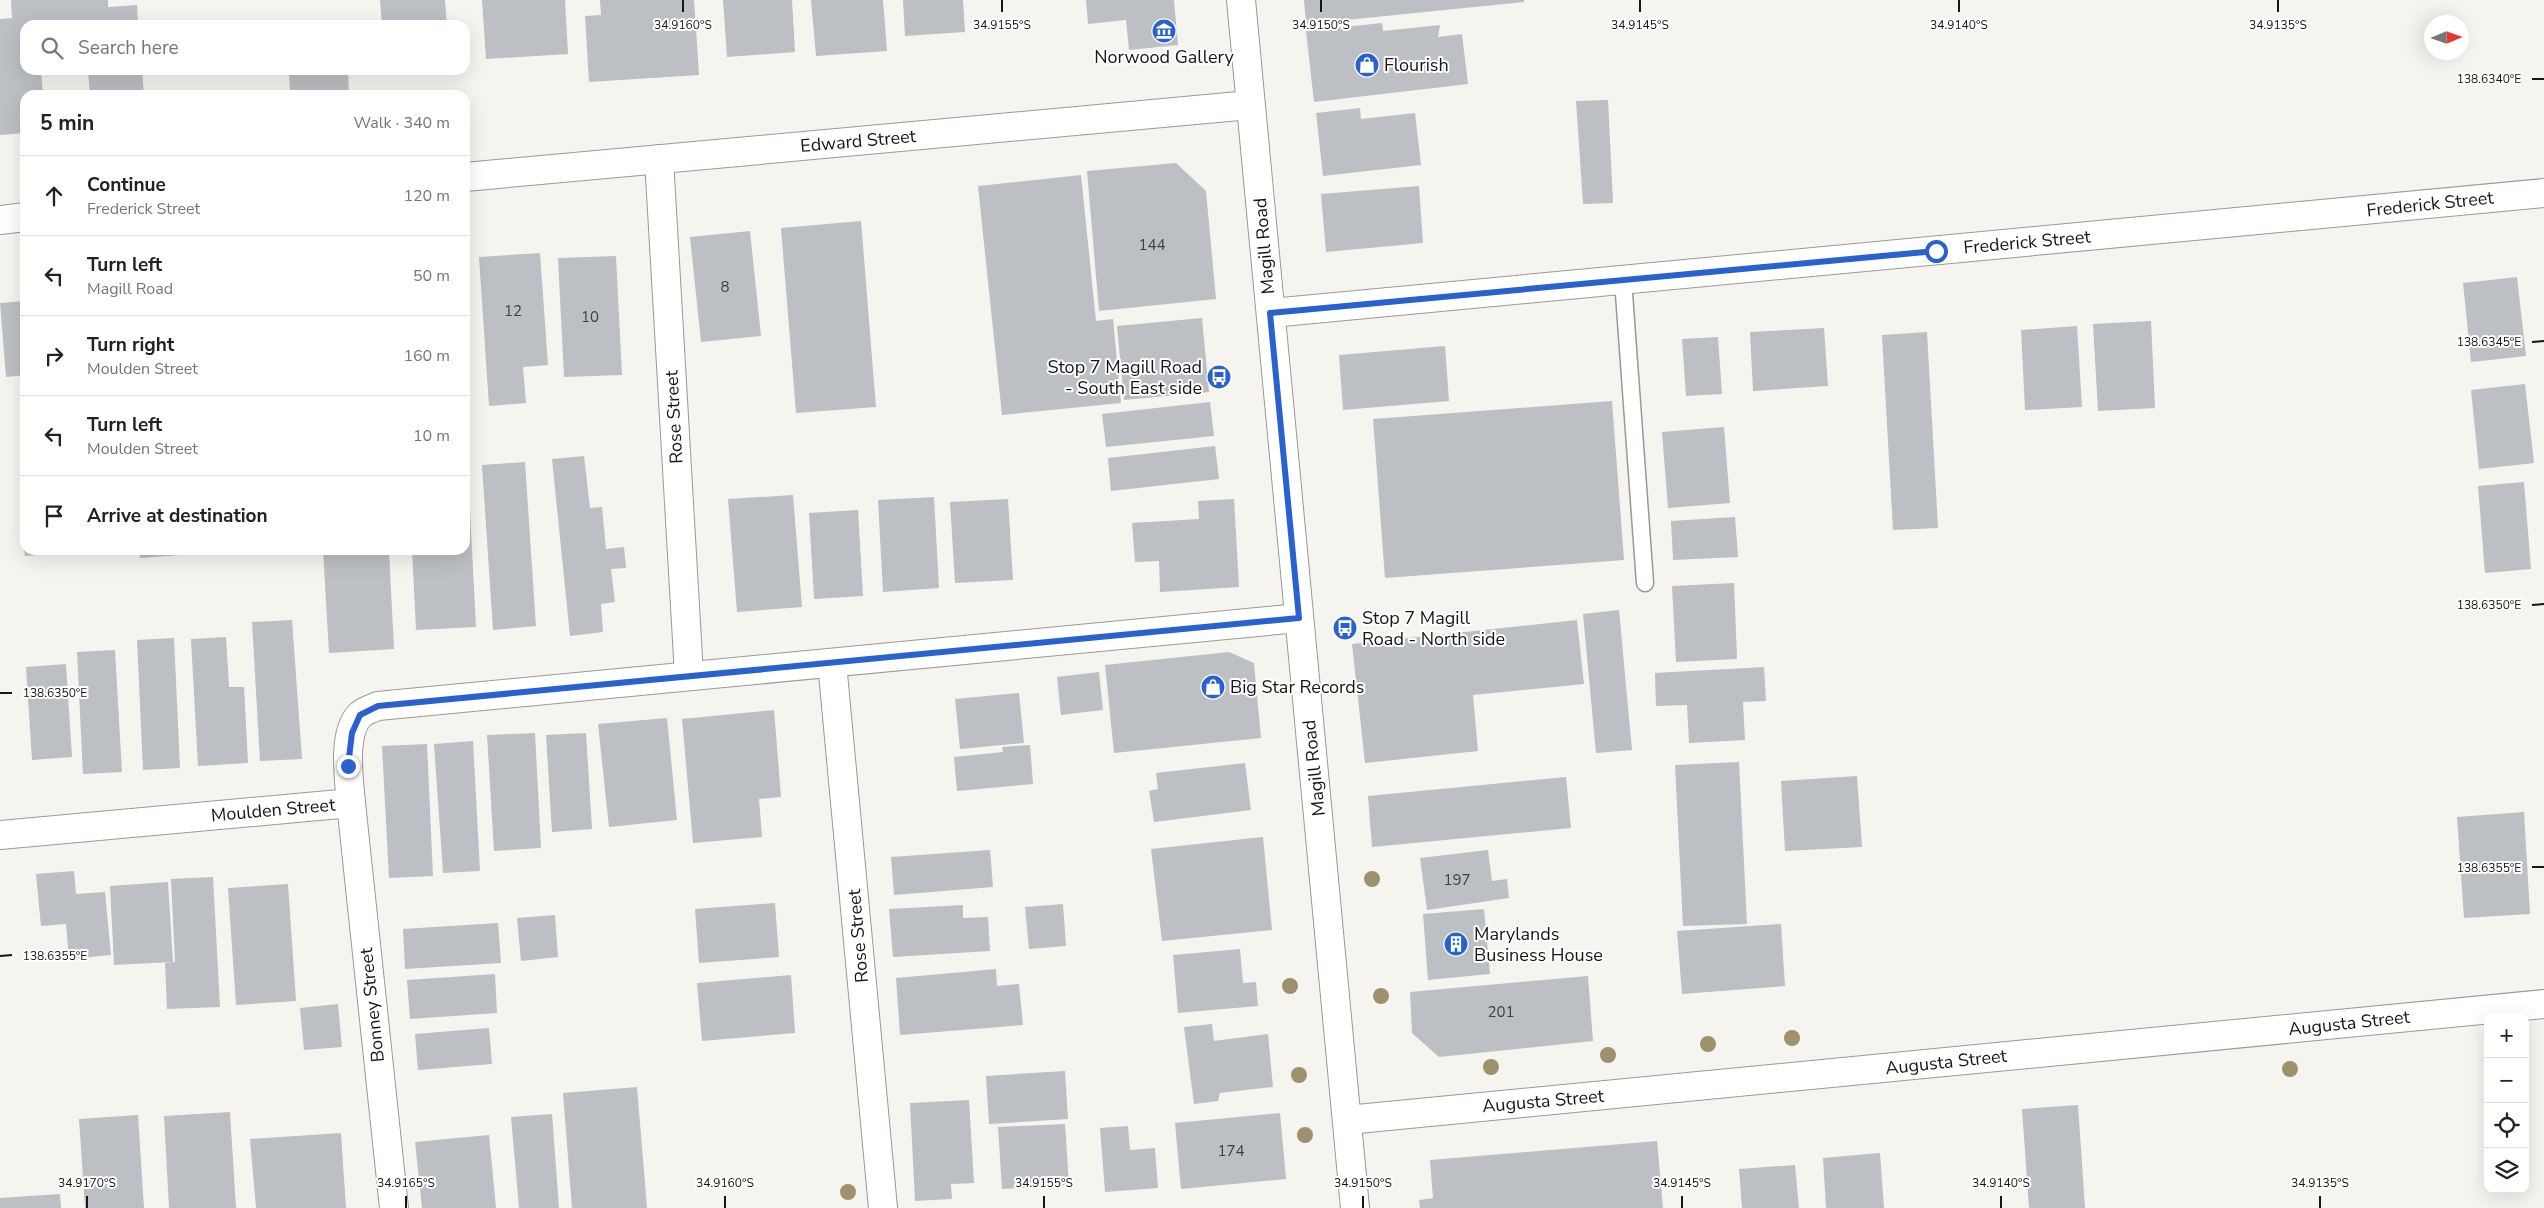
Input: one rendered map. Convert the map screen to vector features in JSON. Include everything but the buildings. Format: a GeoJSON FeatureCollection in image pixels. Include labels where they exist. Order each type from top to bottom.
{"type":"FeatureCollection","features":[{"type":"Feature","properties":{"kind":"street","name":"Magill Road"},"geometry":{"type":"LineString","coordinates":[[1241,0],[1355,1208]]}},
{"type":"Feature","properties":{"kind":"street","name":"Edward Street"},"geometry":{"type":"LineString","coordinates":[[470,177],[1250,105]]}},
{"type":"Feature","properties":{"kind":"street","name":"Rose Street"},"geometry":{"type":"LineString","coordinates":[[659,159],[689,675]]}},
{"type":"Feature","properties":{"kind":"street","name":"Frederick Street"},"geometry":{"type":"LineString","coordinates":[[1270,313],[2544,193]]}},
{"type":"Feature","properties":{"kind":"street"},"geometry":{"type":"LineString","coordinates":[[0,220],[20,218]]}},
{"type":"Feature","properties":{"kind":"street","name":"Moulden Street"},"geometry":{"type":"LineString","coordinates":[[0,835],[351,803],[348,750],[352,733],[360,715],[378,706],[1299,618]]}},
{"type":"Feature","properties":{"kind":"street","name":"Rose Street"},"geometry":{"type":"LineString","coordinates":[[832,663],[883,1208]]}},
{"type":"Feature","properties":{"kind":"street","name":"Bonney Street"},"geometry":{"type":"LineString","coordinates":[[351,803],[394,1208]]}},
{"type":"Feature","properties":{"kind":"street","name":"Augusta Street"},"geometry":{"type":"LineString","coordinates":[[1347,1120],[2544,1004]]}},
{"type":"Feature","properties":{"kind":"lane"},"geometry":{"type":"LineString","coordinates":[[1623,280],[1645,583]]}},
{"type":"Feature","properties":{"kind":"place","name":"Norwood Gallery"},"geometry":{"type":"Point","coordinates":[1164,31]}},
{"type":"Feature","properties":{"kind":"place","name":"Flourish"},"geometry":{"type":"Point","coordinates":[1367,65]}},
{"type":"Feature","properties":{"kind":"place","name":"Stop 7 Magill Road - South East side"},"geometry":{"type":"Point","coordinates":[1219,377]}},
{"type":"Feature","properties":{"kind":"place","name":"Stop 7 Magill Road - North side"},"geometry":{"type":"Point","coordinates":[1345,628]}},
{"type":"Feature","properties":{"kind":"place","name":"Big Star Records"},"geometry":{"type":"Point","coordinates":[1213,687]}},
{"type":"Feature","properties":{"kind":"place","name":"Marylands Business House"},"geometry":{"type":"Point","coordinates":[1456,944]}},
{"type":"Feature","properties":{"kind":"route"},"geometry":{"type":"LineString","coordinates":[[348,766],[348,750],[352,733],[360,715],[378,706],[1299,618],[1270,313],[1936,251]]}}]}
